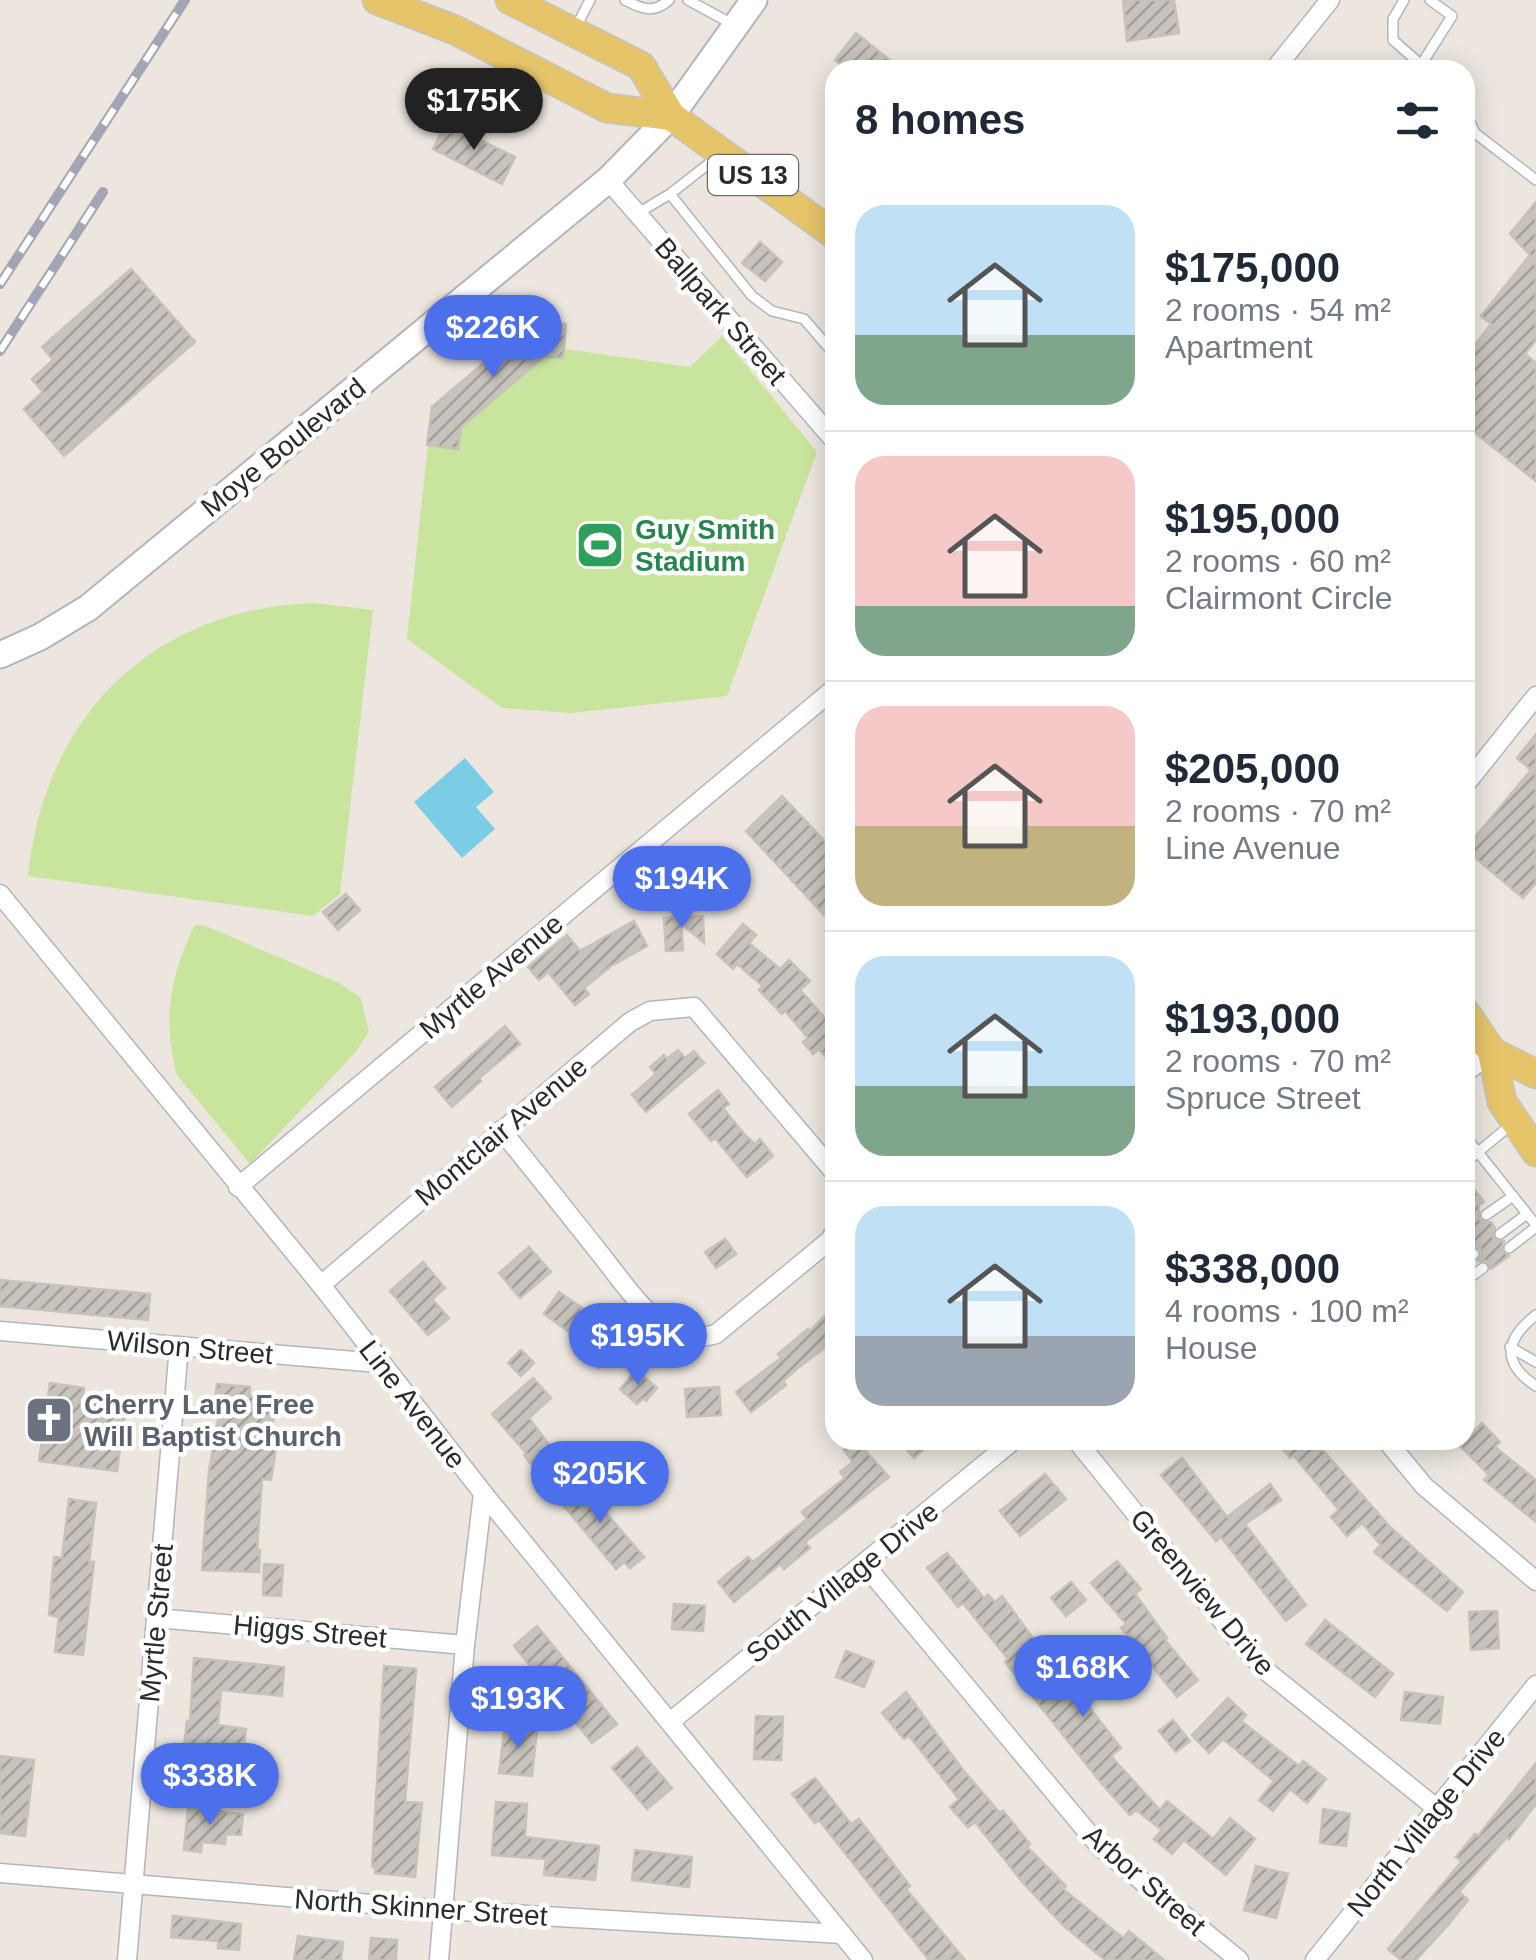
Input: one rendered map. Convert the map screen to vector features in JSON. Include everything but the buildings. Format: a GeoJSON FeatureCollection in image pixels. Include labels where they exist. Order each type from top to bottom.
{"type":"FeatureCollection","features":[{"type":"Feature","properties":{"kind":"main road","name":"US 13"},"geometry":{"type":"LineString","coordinates":[[377,0],[455,30],[607,108],[671,116]]}},
{"type":"Feature","properties":{"kind":"main road","name":"US 13"},"geometry":{"type":"LineString","coordinates":[[510,0],[641,66],[671,116],[825,228]]}},
{"type":"Feature","properties":{"kind":"main road","name":"Moye Boulevard"},"geometry":{"type":"LineString","coordinates":[[0,655],[88,608],[608,180],[671,116],[754,0]]}},
{"type":"Feature","properties":{"kind":"main road"},"geometry":{"type":"LineString","coordinates":[[1475,1027],[1492,1052],[1502,1102],[1536,1152]]}},
{"type":"Feature","properties":{"kind":"main road"},"geometry":{"type":"LineString","coordinates":[[1492,1052],[1536,1074]]}},
{"type":"Feature","properties":{"kind":"street"},"geometry":{"type":"LineString","coordinates":[[1282,60],[1330,0]]}},
{"type":"Feature","properties":{"kind":"street","name":"Ballpark Street"},"geometry":{"type":"LineString","coordinates":[[608,180],[825,429]]}},
{"type":"Feature","properties":{"kind":"street","name":"Myrtle Avenue"},"geometry":{"type":"LineString","coordinates":[[238,1187],[825,696]]}},
{"type":"Feature","properties":{"kind":"street"},"geometry":{"type":"LineString","coordinates":[[1475,772],[1536,696]]}},
{"type":"Feature","properties":{"kind":"street","name":"Line Avenue"},"geometry":{"type":"LineString","coordinates":[[0,894],[321,1285],[483,1493],[863,1960]]}},
{"type":"Feature","properties":{"kind":"street","name":"Montclair Avenue"},"geometry":{"type":"LineString","coordinates":[[321,1285],[630,1022],[650,1011],[694,1007],[825,1162]]}},
{"type":"Feature","properties":{"kind":"street"},"geometry":{"type":"LineString","coordinates":[[1475,1066],[1492,1052]]}},
{"type":"Feature","properties":{"kind":"street"},"geometry":{"type":"LineString","coordinates":[[502,1130],[619,1278],[668,1328],[684,1335],[701,1339],[716,1334],[825,1244]]}},
{"type":"Feature","properties":{"kind":"street","name":"Wilson Street"},"geometry":{"type":"LineString","coordinates":[[0,1331],[379,1363]]}},
{"type":"Feature","properties":{"kind":"street","name":"Myrtle Street"},"geometry":{"type":"LineString","coordinates":[[127,1960],[179,1346]]}},
{"type":"Feature","properties":{"kind":"street","name":"South Village Drive"},"geometry":{"type":"LineString","coordinates":[[670,1722],[1002,1450]]}},
{"type":"Feature","properties":{"kind":"street","name":"Greenview Drive"},"geometry":{"type":"LineString","coordinates":[[1084,1450],[1237,1640],[1266,1670],[1435,1807]]}},
{"type":"Feature","properties":{"kind":"street"},"geometry":{"type":"LineString","coordinates":[[1394,1450],[1424,1486],[1536,1581]]}},
{"type":"Feature","properties":{"kind":"street"},"geometry":{"type":"LineString","coordinates":[[440,1960],[465,1645],[483,1493]]}},
{"type":"Feature","properties":{"kind":"street","name":"Arbor Street"},"geometry":{"type":"LineString","coordinates":[[864,1564],[1100,1847],[1239,1960]]}},
{"type":"Feature","properties":{"kind":"street","name":"Higgs Street"},"geometry":{"type":"LineString","coordinates":[[156,1618],[465,1645]]}},
{"type":"Feature","properties":{"kind":"street","name":"North Village Drive"},"geometry":{"type":"LineString","coordinates":[[1315,1960],[1536,1685]]}},
{"type":"Feature","properties":{"kind":"street","name":"North Skinner Street"},"geometry":{"type":"LineString","coordinates":[[0,1872],[444,1910],[842,1934]]}},
{"type":"Feature","properties":{"kind":"lane"},"geometry":{"type":"LineString","coordinates":[[574,30],[590,0]]}},
{"type":"Feature","properties":{"kind":"lane"},"geometry":{"type":"LineString","coordinates":[[630,1],[644,10],[662,7],[669,0]]}},
{"type":"Feature","properties":{"kind":"lane"},"geometry":{"type":"LineString","coordinates":[[688,0],[736,26]]}},
{"type":"Feature","properties":{"kind":"lane"},"geometry":{"type":"LineString","coordinates":[[1404,0],[1392,18],[1393,40],[1415,60]]}},
{"type":"Feature","properties":{"kind":"lane"},"geometry":{"type":"LineString","coordinates":[[1428,60],[1452,16],[1430,0]]}},
{"type":"Feature","properties":{"kind":"lane"},"geometry":{"type":"LineString","coordinates":[[1475,133],[1536,180]]}},
{"type":"Feature","properties":{"kind":"lane"},"geometry":{"type":"LineString","coordinates":[[636,214],[670,194],[722,153]]}},
{"type":"Feature","properties":{"kind":"lane"},"geometry":{"type":"LineString","coordinates":[[670,194],[752,296],[772,311],[804,319],[825,343]]}},
{"type":"Feature","properties":{"kind":"lane"},"geometry":{"type":"LineString","coordinates":[[1475,1154],[1515,1122]]}},
{"type":"Feature","properties":{"kind":"lane"},"geometry":{"type":"LineString","coordinates":[[1475,1148],[1536,1226],[1509,1248]]}},
{"type":"Feature","properties":{"kind":"lane"},"geometry":{"type":"LineString","coordinates":[[1486,1214],[1513,1196]]}},
{"type":"Feature","properties":{"kind":"lane"},"geometry":{"type":"LineString","coordinates":[[1500,1234],[1527,1214]]}},
{"type":"Feature","properties":{"kind":"lane"},"geometry":{"type":"LineString","coordinates":[[1475,1275],[1484,1268]]}},
{"type":"Feature","properties":{"kind":"lane"},"geometry":{"type":"LineString","coordinates":[[1536,1315],[1514,1336],[1510,1346],[1519,1373],[1536,1386]]}},
{"type":"Feature","properties":{"kind":"lane"},"geometry":{"type":"LineString","coordinates":[[1510,1346],[1536,1362]]}},
{"type":"Feature","properties":{"kind":"green space","name":"Guy Smith Stadium"},"geometry":{"type":"Polygon","coordinates":[[[532,322],[566,324],[565,349],[690,367],[722,336],[817,452],[727,696],[571,713],[502,708],[407,639],[432,407],[532,322]]]}},
{"type":"Feature","properties":{"kind":"green space"},"geometry":{"type":"Polygon","coordinates":[[[313,603],[373,610],[340,894],[313,916],[28,876],[38,819],[57,767],[83,721],[116,682],[156,650],[203,626],[255,610],[313,603]]]}},
{"type":"Feature","properties":{"kind":"green space"},"geometry":{"type":"Polygon","coordinates":[[[195,925],[339,983],[361,998],[369,1032],[354,1054],[250,1164],[177,1075],[172,1055],[170,1017],[174,980],[195,925]]]}},
{"type":"Feature","properties":{"kind":"water"},"geometry":{"type":"Polygon","coordinates":[[[465,758],[494,792],[476,807],[495,829],[462,858],[414,802],[465,758]]]}},
{"type":"Feature","properties":{"kind":"railway"},"geometry":{"type":"LineString","coordinates":[[0,284],[185,0]]}},
{"type":"Feature","properties":{"kind":"railway"},"geometry":{"type":"LineString","coordinates":[[0,351],[103,192]]}},
{"type":"Feature","properties":{"kind":"place","name":"Guy Smith Stadium"},"geometry":{"type":"Point","coordinates":[600,545]}},
{"type":"Feature","properties":{"kind":"place","name":"Cherry Lane Free Will Baptist Church"},"geometry":{"type":"Point","coordinates":[49,1420]}}]}
